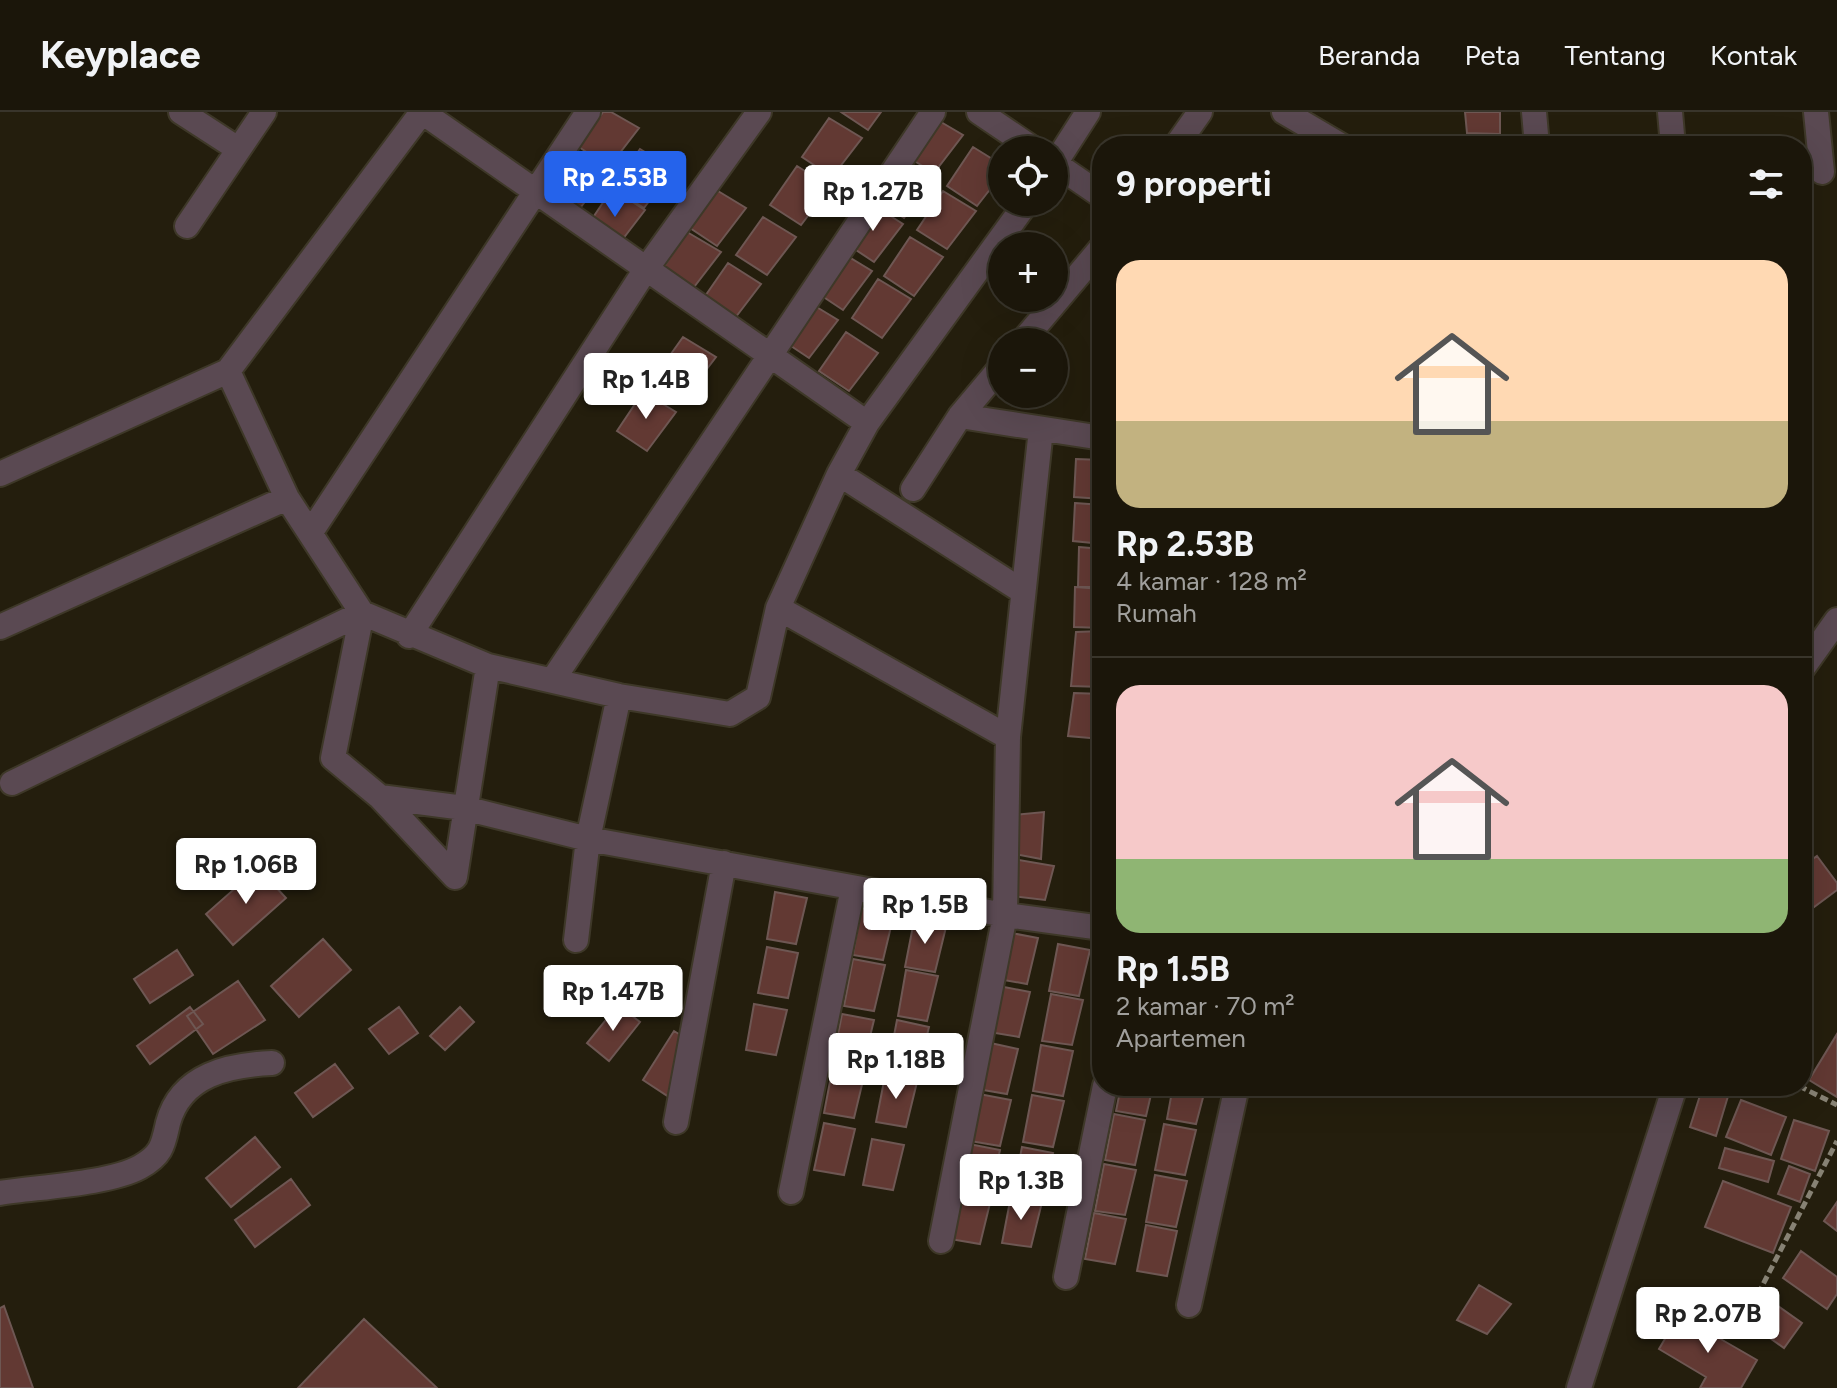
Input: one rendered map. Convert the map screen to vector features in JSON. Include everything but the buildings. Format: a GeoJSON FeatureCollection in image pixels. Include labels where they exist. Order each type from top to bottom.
{"type":"FeatureCollection","features":[{"type":"Feature","properties":{"kind":"street"},"geometry":{"type":"LineString","coordinates":[[181,112],[238,149]]}},
{"type":"Feature","properties":{"kind":"street"},"geometry":{"type":"LineString","coordinates":[[187,226],[264,112]]}},
{"type":"Feature","properties":{"kind":"street"},"geometry":{"type":"LineString","coordinates":[[0,474],[228,371],[422,112],[867,423]]}},
{"type":"Feature","properties":{"kind":"street"},"geometry":{"type":"LineString","coordinates":[[311,532],[588,112]]}},
{"type":"Feature","properties":{"kind":"street"},"geometry":{"type":"LineString","coordinates":[[409,636],[646,269],[759,112]]}},
{"type":"Feature","properties":{"kind":"street"},"geometry":{"type":"LineString","coordinates":[[554,678],[933,112]]}},
{"type":"Feature","properties":{"kind":"street"},"geometry":{"type":"LineString","coordinates":[[979,112],[1014,136]]}},
{"type":"Feature","properties":{"kind":"street"},"geometry":{"type":"LineString","coordinates":[[1068,143],[1088,112]]}},
{"type":"Feature","properties":{"kind":"street"},"geometry":{"type":"LineString","coordinates":[[1183,136],[1200,112]]}},
{"type":"Feature","properties":{"kind":"street"},"geometry":{"type":"LineString","coordinates":[[1284,112],[1325,136]]}},
{"type":"Feature","properties":{"kind":"street"},"geometry":{"type":"LineString","coordinates":[[1534,112],[1536,136]]}},
{"type":"Feature","properties":{"kind":"street"},"geometry":{"type":"LineString","coordinates":[[1670,112],[1672,136]]}},
{"type":"Feature","properties":{"kind":"street"},"geometry":{"type":"LineString","coordinates":[[1816,112],[1820,173]]}},
{"type":"Feature","properties":{"kind":"street"},"geometry":{"type":"LineString","coordinates":[[1068,173],[1092,189]]}},
{"type":"Feature","properties":{"kind":"street"},"geometry":{"type":"LineString","coordinates":[[228,371],[287,498],[362,613],[409,636],[488,666],[554,678],[619,696],[730,714],[758,697],[778,608],[839,474],[867,423],[1017,216]]}},
{"type":"Feature","properties":{"kind":"street"},"geometry":{"type":"LineString","coordinates":[[1034,328],[1092,259]]}},
{"type":"Feature","properties":{"kind":"street"},"geometry":{"type":"LineString","coordinates":[[913,489],[960,416],[988,383]]}},
{"type":"Feature","properties":{"kind":"street"},"geometry":{"type":"LineString","coordinates":[[960,416],[1092,437]]}},
{"type":"Feature","properties":{"kind":"street"},"geometry":{"type":"LineString","coordinates":[[941,1241],[1005,915],[1008,737],[1041,429]]}},
{"type":"Feature","properties":{"kind":"street"},"geometry":{"type":"LineString","coordinates":[[839,474],[1022,591]]}},
{"type":"Feature","properties":{"kind":"street"},"geometry":{"type":"LineString","coordinates":[[0,627],[287,498]]}},
{"type":"Feature","properties":{"kind":"street"},"geometry":{"type":"LineString","coordinates":[[778,608],[1008,737]]}},
{"type":"Feature","properties":{"kind":"street"},"geometry":{"type":"LineString","coordinates":[[12,783],[362,613]]}},
{"type":"Feature","properties":{"kind":"street"},"geometry":{"type":"LineString","coordinates":[[362,613],[333,758],[380,797],[455,877],[488,666]]}},
{"type":"Feature","properties":{"kind":"street"},"geometry":{"type":"LineString","coordinates":[[1812,655],[1837,620]]}},
{"type":"Feature","properties":{"kind":"street"},"geometry":{"type":"LineString","coordinates":[[576,940],[588,839],[619,696]]}},
{"type":"Feature","properties":{"kind":"street"},"geometry":{"type":"LineString","coordinates":[[380,797],[464,808],[588,839],[853,888],[1092,927]]}},
{"type":"Feature","properties":{"kind":"street"},"geometry":{"type":"LineString","coordinates":[[676,1122],[724,863]]}},
{"type":"Feature","properties":{"kind":"street"},"geometry":{"type":"LineString","coordinates":[[791,1192],[853,888]]}},
{"type":"Feature","properties":{"kind":"street"},"geometry":{"type":"LineString","coordinates":[[0,1193],[117,1175],[139,1167],[156,1155],[167,1141],[169,1122],[194,1083],[219,1069],[272,1063]]}},
{"type":"Feature","properties":{"kind":"street"},"geometry":{"type":"LineString","coordinates":[[1066,1277],[1103,1096]]}},
{"type":"Feature","properties":{"kind":"street"},"geometry":{"type":"LineString","coordinates":[[1189,1305],[1235,1096]]}},
{"type":"Feature","properties":{"kind":"street"},"geometry":{"type":"LineString","coordinates":[[1579,1388],[1672,1096]]}},
{"type":"Feature","properties":{"kind":"path"},"geometry":{"type":"LineString","coordinates":[[1812,1092],[1837,1105]]}},
{"type":"Feature","properties":{"kind":"path"},"geometry":{"type":"LineString","coordinates":[[1758,1294],[1837,1141]]}}]}
